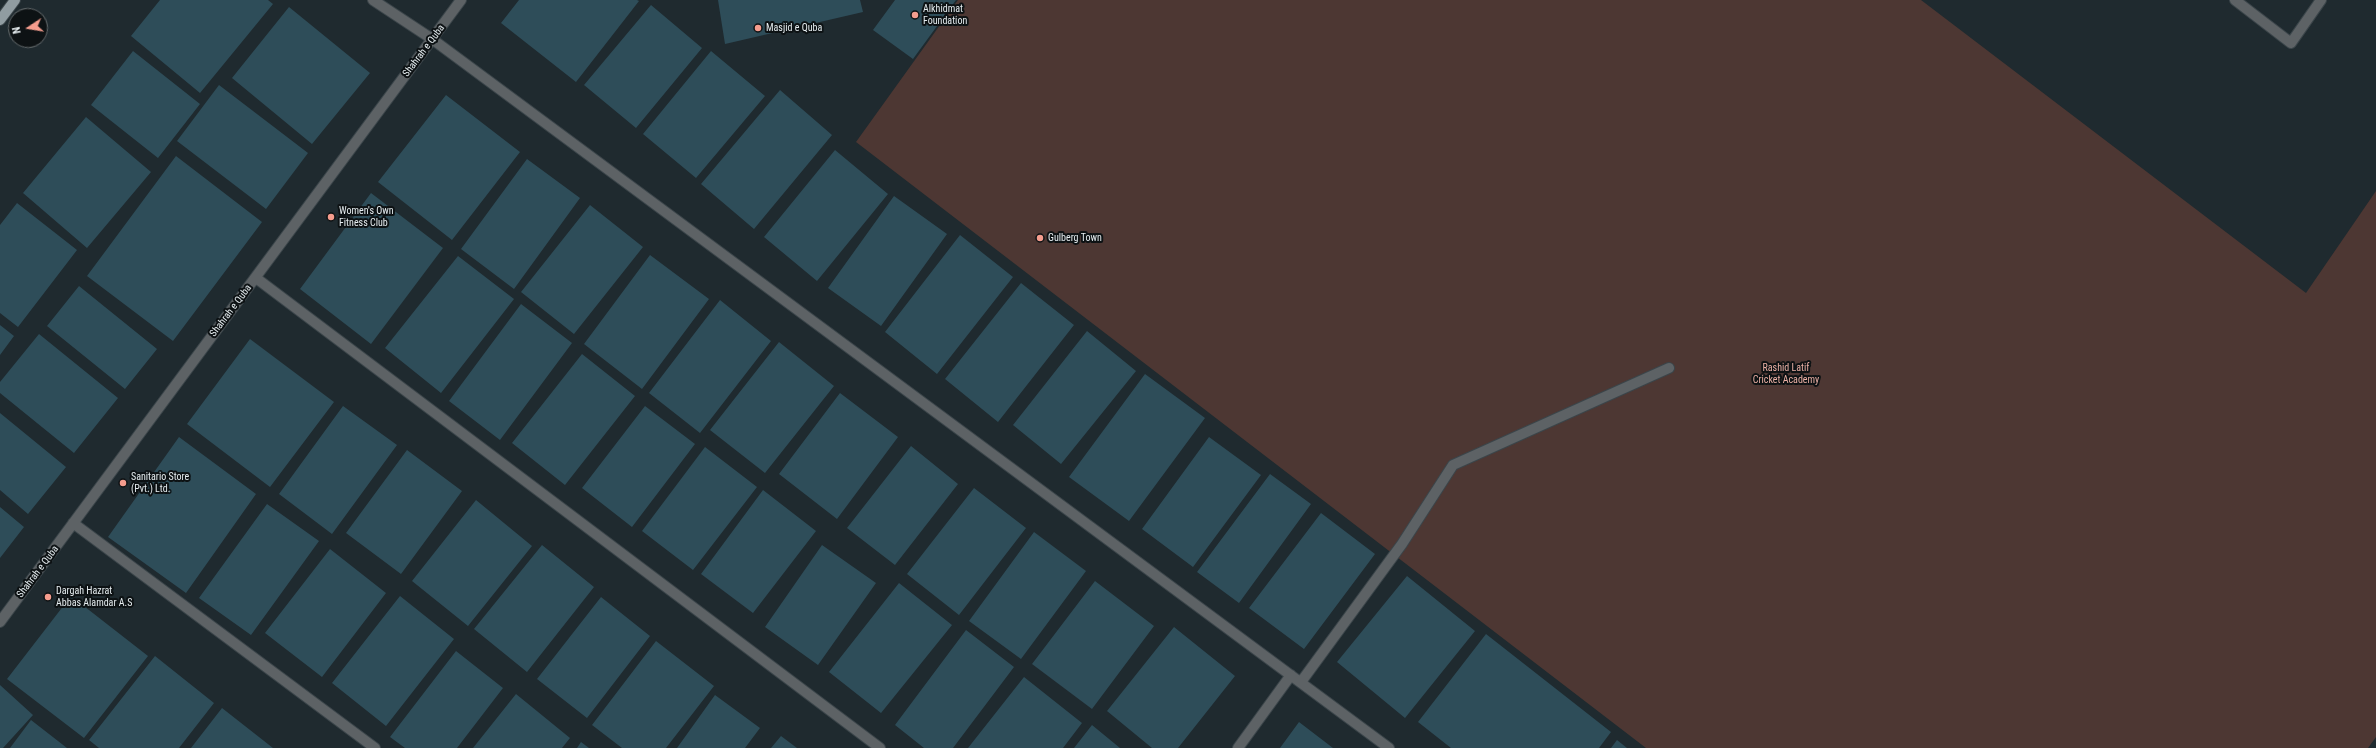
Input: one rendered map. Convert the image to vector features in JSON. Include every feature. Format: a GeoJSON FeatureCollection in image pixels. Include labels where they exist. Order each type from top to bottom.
{"type":"FeatureCollection","features":[{"type":"Feature","properties":{"kind":"main road"},"geometry":{"type":"LineString","coordinates":[[0,20],[15,0]]}},
{"type":"Feature","properties":{"kind":"street"},"geometry":{"type":"LineString","coordinates":[[373,0],[432,39],[1389,748]]}},
{"type":"Feature","properties":{"kind":"street","name":"Shahrah e Quba"},"geometry":{"type":"LineString","coordinates":[[0,622],[461,0]]}},
{"type":"Feature","properties":{"kind":"street"},"geometry":{"type":"LineString","coordinates":[[2235,0],[2291,42],[2321,0]]}},
{"type":"Feature","properties":{"kind":"street"},"geometry":{"type":"LineString","coordinates":[[256,278],[880,748]]}},
{"type":"Feature","properties":{"kind":"street"},"geometry":{"type":"LineString","coordinates":[[1300,682],[1402,544],[1453,465],[1669,368]]}},
{"type":"Feature","properties":{"kind":"street"},"geometry":{"type":"LineString","coordinates":[[73,523],[375,748]]}},
{"type":"Feature","properties":{"kind":"street"},"geometry":{"type":"LineString","coordinates":[[1238,748],[1291,674]]}},
{"type":"Feature","properties":{"kind":"green space","name":"Rashid Latif Cricket Academy"},"geometry":{"type":"Polygon","coordinates":[[[958,0],[1921,0],[2306,293],[2376,191],[2376,737],[2368,748],[1646,748],[856,142],[958,0]]]}},
{"type":"Feature","properties":{"kind":"building"},"geometry":{"type":"Polygon","coordinates":[[[160,0],[268,0],[273,4],[200,93],[131,36],[160,0]]]}},
{"type":"Feature","properties":{"kind":"building"},"geometry":{"type":"Polygon","coordinates":[[[519,0],[639,1],[576,82],[501,23],[519,0]]]}},
{"type":"Feature","properties":{"kind":"building","name":"Masjid e Quba"},"geometry":{"type":"Polygon","coordinates":[[[718,0],[860,0],[863,12],[725,44],[718,0]]]}},
{"type":"Feature","properties":{"kind":"building","name":"Alkhidmat Foundation"},"geometry":{"type":"Polygon","coordinates":[[[895,0],[956,0],[913,59],[873,30],[895,0]]]}},
{"type":"Feature","properties":{"kind":"building"},"geometry":{"type":"Polygon","coordinates":[[[651,5],[702,48],[636,128],[584,85],[651,5]]]}},
{"type":"Feature","properties":{"kind":"building"},"geometry":{"type":"Polygon","coordinates":[[[289,7],[370,73],[312,144],[232,78],[289,7]]]}},
{"type":"Feature","properties":{"kind":"building"},"geometry":{"type":"Polygon","coordinates":[[[133,51],[200,104],[158,158],[91,105],[133,51]]]}},
{"type":"Feature","properties":{"kind":"building"},"geometry":{"type":"Polygon","coordinates":[[[711,51],[765,96],[696,178],[643,134],[711,51]]]}},
{"type":"Feature","properties":{"kind":"building"},"geometry":{"type":"Polygon","coordinates":[[[219,85],[308,153],[266,209],[177,141],[219,85]]]}},
{"type":"Feature","properties":{"kind":"building"},"geometry":{"type":"Polygon","coordinates":[[[780,90],[832,135],[754,229],[701,184],[780,90]]]}},
{"type":"Feature","properties":{"kind":"building"},"geometry":{"type":"Polygon","coordinates":[[[446,95],[520,152],[452,240],[378,182],[446,95]]]}},
{"type":"Feature","properties":{"kind":"building"},"geometry":{"type":"Polygon","coordinates":[[[86,117],[151,172],[87,248],[23,193],[86,117]]]}},
{"type":"Feature","properties":{"kind":"building"},"geometry":{"type":"Polygon","coordinates":[[[835,150],[888,194],[817,281],[764,237],[835,150]]]}},
{"type":"Feature","properties":{"kind":"building"},"geometry":{"type":"Polygon","coordinates":[[[176,156],[262,222],[173,341],[87,276],[176,156]]]}},
{"type":"Feature","properties":{"kind":"building"},"geometry":{"type":"Polygon","coordinates":[[[527,159],[580,198],[514,289],[461,249],[527,159]]]}},
{"type":"Feature","properties":{"kind":"building"},"geometry":{"type":"Polygon","coordinates":[[[371,193],[443,248],[371,344],[300,289],[371,193]]]}},
{"type":"Feature","properties":{"kind":"building"},"geometry":{"type":"Polygon","coordinates":[[[894,196],[947,234],[881,326],[828,288],[894,196]]]}},
{"type":"Feature","properties":{"kind":"building"},"geometry":{"type":"Polygon","coordinates":[[[17,203],[77,250],[18,327],[0,313],[0,225],[17,203]]]}},
{"type":"Feature","properties":{"kind":"building"},"geometry":{"type":"Polygon","coordinates":[[[590,205],[643,247],[574,334],[521,292],[590,205]]]}},
{"type":"Feature","properties":{"kind":"building"},"geometry":{"type":"Polygon","coordinates":[[[960,235],[1013,277],[937,374],[885,332],[960,235]]]}},
{"type":"Feature","properties":{"kind":"building"},"geometry":{"type":"Polygon","coordinates":[[[650,255],[709,299],[642,389],[584,344],[650,255]]]}},
{"type":"Feature","properties":{"kind":"building"},"geometry":{"type":"Polygon","coordinates":[[[458,256],[514,299],[441,393],[385,348],[458,256]]]}},
{"type":"Feature","properties":{"kind":"building"},"geometry":{"type":"Polygon","coordinates":[[[1021,283],[1074,325],[998,422],[945,379],[1021,283]]]}},
{"type":"Feature","properties":{"kind":"building"},"geometry":{"type":"Polygon","coordinates":[[[79,286],[157,349],[125,389],[47,326],[79,286]]]}},
{"type":"Feature","properties":{"kind":"building"},"geometry":{"type":"Polygon","coordinates":[[[720,300],[771,341],[700,433],[649,393],[720,300]]]}},
{"type":"Feature","properties":{"kind":"building"},"geometry":{"type":"Polygon","coordinates":[[[521,304],[572,343],[500,440],[449,401],[521,304]]]}},
{"type":"Feature","properties":{"kind":"building"},"geometry":{"type":"Polygon","coordinates":[[[0,325],[14,336],[0,355],[0,325]]]}},
{"type":"Feature","properties":{"kind":"building"},"geometry":{"type":"Polygon","coordinates":[[[1087,331],[1136,371],[1061,464],[1013,425],[1087,331]]]}},
{"type":"Feature","properties":{"kind":"building"},"geometry":{"type":"Polygon","coordinates":[[[39,334],[118,398],[74,453],[0,393],[0,382],[39,334]]]}},
{"type":"Feature","properties":{"kind":"building"},"geometry":{"type":"Polygon","coordinates":[[[250,339],[334,402],[270,487],[187,424],[250,339]]]}},
{"type":"Feature","properties":{"kind":"building"},"geometry":{"type":"Polygon","coordinates":[[[779,342],[834,386],[765,473],[710,430],[779,342]]]}},
{"type":"Feature","properties":{"kind":"building"},"geometry":{"type":"Polygon","coordinates":[[[582,354],[635,396],[565,485],[512,443],[582,354]]]}},
{"type":"Feature","properties":{"kind":"building"},"geometry":{"type":"Polygon","coordinates":[[[1145,374],[1205,418],[1129,521],[1069,477],[1145,374]]]}},
{"type":"Feature","properties":{"kind":"building"},"geometry":{"type":"Polygon","coordinates":[[[840,393],[898,437],[837,519],[779,474],[840,393]]]}},
{"type":"Feature","properties":{"kind":"building"},"geometry":{"type":"Polygon","coordinates":[[[343,406],[397,445],[332,534],[279,494],[343,406]]]}},
{"type":"Feature","properties":{"kind":"building"},"geometry":{"type":"Polygon","coordinates":[[[645,406],[695,444],[632,527],[582,488],[645,406]]]}},
{"type":"Feature","properties":{"kind":"building"},"geometry":{"type":"Polygon","coordinates":[[[0,413],[66,467],[28,514],[0,490],[0,413]]]}},
{"type":"Feature","properties":{"kind":"building"},"geometry":{"type":"Polygon","coordinates":[[[179,437],[256,494],[186,593],[108,537],[179,437]]]}},
{"type":"Feature","properties":{"kind":"building"},"geometry":{"type":"Polygon","coordinates":[[[1209,437],[1261,475],[1193,567],[1142,529],[1209,437]]]}},
{"type":"Feature","properties":{"kind":"building"},"geometry":{"type":"Polygon","coordinates":[[[911,446],[958,484],[895,565],[847,528],[911,446]]]}},
{"type":"Feature","properties":{"kind":"building"},"geometry":{"type":"Polygon","coordinates":[[[705,447],[757,487],[693,570],[642,531],[705,447]]]}},
{"type":"Feature","properties":{"kind":"building"},"geometry":{"type":"Polygon","coordinates":[[[407,450],[462,491],[401,574],[346,533],[407,450]]]}},
{"type":"Feature","properties":{"kind":"building"},"geometry":{"type":"Polygon","coordinates":[[[1270,474],[1311,504],[1239,603],[1197,572],[1270,474]]]}},
{"type":"Feature","properties":{"kind":"building"},"geometry":{"type":"Polygon","coordinates":[[[974,488],[1026,528],[959,615],[907,574],[974,488]]]}},
{"type":"Feature","properties":{"kind":"building"},"geometry":{"type":"Polygon","coordinates":[[[763,490],[816,531],[753,613],[701,574],[763,490]]]}},
{"type":"Feature","properties":{"kind":"building"},"geometry":{"type":"Polygon","coordinates":[[[476,500],[532,546],[468,626],[412,581],[476,500]]]}},
{"type":"Feature","properties":{"kind":"building"},"geometry":{"type":"Polygon","coordinates":[[[267,504],[319,541],[251,635],[199,598],[267,504]]]}},
{"type":"Feature","properties":{"kind":"building"},"geometry":{"type":"Polygon","coordinates":[[[0,507],[24,527],[0,558],[0,507]]]}},
{"type":"Feature","properties":{"kind":"building"},"geometry":{"type":"Polygon","coordinates":[[[1321,513],[1375,554],[1304,649],[1249,608],[1321,513]]]}},
{"type":"Feature","properties":{"kind":"building"},"geometry":{"type":"Polygon","coordinates":[[[1034,532],[1086,571],[1021,659],[969,621],[1034,532]]]}},
{"type":"Feature","properties":{"kind":"building"},"geometry":{"type":"Polygon","coordinates":[[[542,545],[594,587],[527,672],[474,629],[542,545]]]}},
{"type":"Feature","properties":{"kind":"building"},"geometry":{"type":"Polygon","coordinates":[[[822,545],[876,583],[818,665],[765,627],[822,545]]]}},
{"type":"Feature","properties":{"kind":"building"},"geometry":{"type":"Polygon","coordinates":[[[330,549],[386,593],[322,677],[265,633],[330,549]]]}},
{"type":"Feature","properties":{"kind":"building"},"geometry":{"type":"Polygon","coordinates":[[[1407,576],[1475,631],[1405,718],[1337,662],[1407,576]]]}},
{"type":"Feature","properties":{"kind":"building"},"geometry":{"type":"Polygon","coordinates":[[[1095,581],[1154,626],[1092,709],[1032,664],[1095,581]]]}},
{"type":"Feature","properties":{"kind":"building"},"geometry":{"type":"Polygon","coordinates":[[[899,583],[952,625],[881,713],[829,672],[899,583]]]}},
{"type":"Feature","properties":{"kind":"building"},"geometry":{"type":"Polygon","coordinates":[[[71,596],[148,656],[84,738],[7,679],[71,596]]]}},
{"type":"Feature","properties":{"kind":"building"},"geometry":{"type":"Polygon","coordinates":[[[400,596],[454,639],[386,726],[332,683],[400,596]]]}},
{"type":"Feature","properties":{"kind":"building"},"geometry":{"type":"Polygon","coordinates":[[[601,597],[650,636],[587,718],[537,679],[601,597]]]}},
{"type":"Feature","properties":{"kind":"building"},"geometry":{"type":"Polygon","coordinates":[[[1174,627],[1235,676],[1178,748],[1152,748],[1107,711],[1174,627]]]}},
{"type":"Feature","properties":{"kind":"building"},"geometry":{"type":"Polygon","coordinates":[[[966,630],[1014,667],[953,748],[924,748],[895,725],[966,630]]]}},
{"type":"Feature","properties":{"kind":"building"},"geometry":{"type":"Polygon","coordinates":[[[1486,634],[1611,732],[1599,748],[1451,748],[1418,722],[1486,634]]]}},
{"type":"Feature","properties":{"kind":"building"},"geometry":{"type":"Polygon","coordinates":[[[656,641],[714,686],[666,748],[622,748],[592,725],[656,641]]]}},
{"type":"Feature","properties":{"kind":"building"},"geometry":{"type":"Polygon","coordinates":[[[456,651],[503,688],[457,748],[405,748],[390,737],[456,651]]]}},
{"type":"Feature","properties":{"kind":"building"},"geometry":{"type":"Polygon","coordinates":[[[155,656],[214,703],[179,748],[99,748],[89,740],[155,656]]]}},
{"type":"Feature","properties":{"kind":"building"},"geometry":{"type":"Polygon","coordinates":[[[1024,677],[1082,723],[1063,748],[968,748],[1024,677]]]}},
{"type":"Feature","properties":{"kind":"building"},"geometry":{"type":"Polygon","coordinates":[[[0,685],[33,715],[3,748],[0,748],[0,685]]]}},
{"type":"Feature","properties":{"kind":"building"},"geometry":{"type":"Polygon","coordinates":[[[516,694],[570,738],[562,748],[473,748],[516,694]]]}},
{"type":"Feature","properties":{"kind":"building"},"geometry":{"type":"Polygon","coordinates":[[[715,695],[760,728],[745,748],[677,748],[715,695]]]}},
{"type":"Feature","properties":{"kind":"building"},"geometry":{"type":"Polygon","coordinates":[[[222,708],[273,748],[191,748],[222,708]]]}},
{"type":"Feature","properties":{"kind":"building"},"geometry":{"type":"Polygon","coordinates":[[[31,720],[67,748],[10,748],[31,720]]]}},
{"type":"Feature","properties":{"kind":"building"},"geometry":{"type":"Polygon","coordinates":[[[1299,722],[1333,748],[1280,748],[1299,722]]]}},
{"type":"Feature","properties":{"kind":"building"},"geometry":{"type":"Polygon","coordinates":[[[1092,725],[1120,748],[1074,748],[1092,725]]]}},
{"type":"Feature","properties":{"kind":"building"},"geometry":{"type":"Polygon","coordinates":[[[781,736],[797,748],[771,748],[781,736]]]}},
{"type":"Feature","properties":{"kind":"building"},"geometry":{"type":"Polygon","coordinates":[[[1617,740],[1627,748],[1611,748],[1617,740]]]}},
{"type":"Feature","properties":{"kind":"building"},"geometry":{"type":"Polygon","coordinates":[[[581,742],[589,748],[577,748],[581,742]]]}},
{"type":"Feature","properties":{"kind":"place","name":"Alkhidmat Foundation"},"geometry":{"type":"Point","coordinates":[915,15]}},
{"type":"Feature","properties":{"kind":"place","name":"Masjid e Quba"},"geometry":{"type":"Point","coordinates":[758,28]}},
{"type":"Feature","properties":{"kind":"place","name":"Women's Own Fitness Club"},"geometry":{"type":"Point","coordinates":[331,217]}},
{"type":"Feature","properties":{"kind":"place","name":"Gulberg Town"},"geometry":{"type":"Point","coordinates":[1040,238]}},
{"type":"Feature","properties":{"kind":"place","name":"Sanitario Store (Pvt.) Ltd."},"geometry":{"type":"Point","coordinates":[123,483]}},
{"type":"Feature","properties":{"kind":"place","name":"Dargah Hazrat Abbas Alamdar A.S"},"geometry":{"type":"Point","coordinates":[48,597]}}]}
